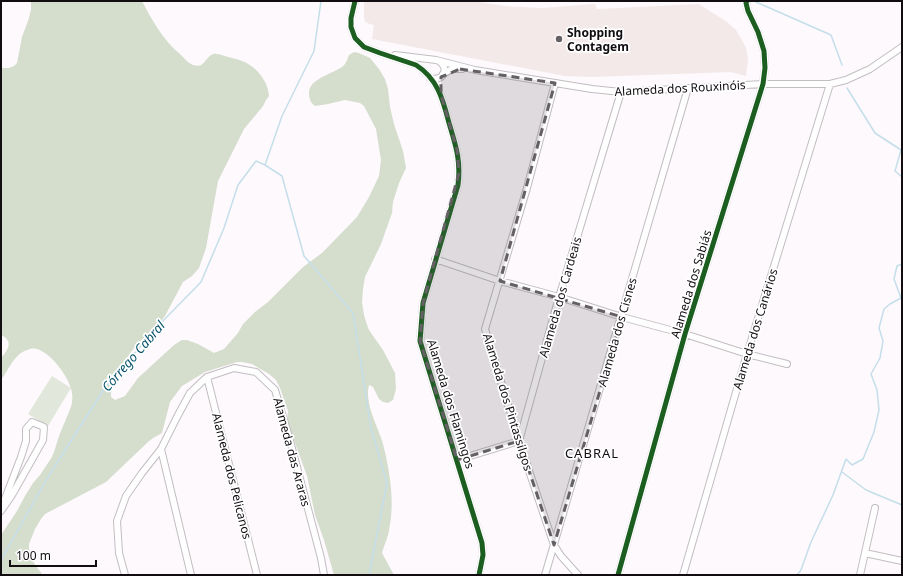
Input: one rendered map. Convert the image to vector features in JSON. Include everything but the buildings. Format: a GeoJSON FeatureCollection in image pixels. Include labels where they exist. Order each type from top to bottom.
{"type":"FeatureCollection","features":[{"type":"Feature","properties":{"kind":"street","name":"Alameda dos Sabiás"},"geometry":{"type":"LineString","coordinates":[[618,575],[685,334],[763,84],[765,68],[764,52],[758,32],[748,10],[746,3],[747,1]]}},
{"type":"Feature","properties":{"kind":"street","name":"Alameda dos Rouxinóis"},"geometry":{"type":"LineString","coordinates":[[354,2],[351,27],[355,38],[364,46],[421,68],[429,76]]}},
{"type":"Feature","properties":{"kind":"street","name":"Alameda dos Rouxinóis"},"geometry":{"type":"LineString","coordinates":[[380,53],[436,61],[475,70],[592,89],[621,92],[763,84],[830,84],[846,80],[870,69],[902,47]]}},
{"type":"Feature","properties":{"kind":"street"},"geometry":{"type":"LineString","coordinates":[[436,61],[443,65],[444,71],[442,76],[436,79],[429,76],[426,66],[430,62],[436,61]]}},
{"type":"Feature","properties":{"kind":"street","name":"Alameda dos Rouxinóis"},"geometry":{"type":"LineString","coordinates":[[442,76],[452,69],[475,70]]}},
{"type":"Feature","properties":{"kind":"street","name":"Alameda dos Flamingos"},"geometry":{"type":"LineString","coordinates":[[429,76],[441,95],[459,157],[459,174],[458,185],[423,303],[420,341],[458,460],[482,543],[483,555],[479,575]]}},
{"type":"Feature","properties":{"kind":"street","name":"Alameda dos Flamingos"},"geometry":{"type":"LineString","coordinates":[[441,95],[442,76]]}},
{"type":"Feature","properties":{"kind":"street","name":"Alameda dos Pintassilgos"},"geometry":{"type":"LineString","coordinates":[[555,83],[527,188],[485,330],[519,441],[554,545],[561,556],[578,575]]}},
{"type":"Feature","properties":{"kind":"street","name":"Alameda dos Canários"},"geometry":{"type":"LineString","coordinates":[[683,575],[747,354],[830,84]]}},
{"type":"Feature","properties":{"kind":"street","name":"Alameda dos Cisnes"},"geometry":{"type":"LineString","coordinates":[[545,575],[688,88]]}},
{"type":"Feature","properties":{"kind":"street","name":"Alameda dos Cardeais"},"geometry":{"type":"LineString","coordinates":[[519,441],[559,297],[621,92]]}},
{"type":"Feature","properties":{"kind":"street"},"geometry":{"type":"LineString","coordinates":[[435,259],[500,281],[685,334],[747,354],[787,364]]}},
{"type":"Feature","properties":{"kind":"street","name":"Alameda das Araras"},"geometry":{"type":"LineString","coordinates":[[125,575],[119,553],[117,521],[126,496],[161,449],[176,417],[190,393],[207,377],[234,368],[256,372],[275,390],[321,558],[324,575]]}},
{"type":"Feature","properties":{"kind":"street","name":"Alameda dos Pelicanos"},"geometry":{"type":"LineString","coordinates":[[207,377],[257,575]]}},
{"type":"Feature","properties":{"kind":"street"},"geometry":{"type":"LineString","coordinates":[[32,422],[44,427],[43,440],[12,495],[1,510],[26,441],[26,429],[32,422]]}},
{"type":"Feature","properties":{"kind":"street"},"geometry":{"type":"LineString","coordinates":[[458,460],[519,441]]}},
{"type":"Feature","properties":{"kind":"street"},"geometry":{"type":"LineString","coordinates":[[161,449],[191,575]]}},
{"type":"Feature","properties":{"kind":"street"},"geometry":{"type":"LineString","coordinates":[[860,575],[875,508]]}},
{"type":"Feature","properties":{"kind":"street"},"geometry":{"type":"LineString","coordinates":[[865,553],[902,561]]}},
{"type":"Feature","properties":{"kind":"highlighted area"},"geometry":{"type":"Polygon","coordinates":[[[460,69],[555,83],[500,281],[622,317],[554,545],[519,441],[457,460],[420,341],[423,303],[459,173],[457,150],[441,95],[441,77],[460,69]]]}},
{"type":"Feature","properties":{"kind":"shaded area","name":"Shopping Contagem"},"geometry":{"type":"Polygon","coordinates":[[[364,1],[473,1],[505,6],[542,8],[595,4],[597,9],[699,4],[727,22],[736,30],[746,48],[748,59],[746,76],[731,72],[592,77],[565,76],[372,39],[374,25],[365,22],[364,1]]]}},
{"type":"Feature","properties":{"kind":"shaded area"},"geometry":{"type":"Polygon","coordinates":[[[52,376],[71,388],[48,426],[28,414],[52,376]]]}},
{"type":"Feature","properties":{"kind":"green space"},"geometry":{"type":"Polygon","coordinates":[[[31,1],[142,1],[154,23],[164,37],[190,63],[197,66],[200,65],[213,54],[219,54],[239,60],[247,63],[256,70],[264,80],[268,90],[269,96],[263,106],[244,129],[218,181],[206,248],[199,268],[192,276],[183,282],[161,321],[144,337],[127,357],[111,391],[111,397],[115,400],[125,396],[138,378],[174,345],[182,340],[187,340],[198,344],[214,353],[224,349],[238,333],[243,324],[255,312],[268,302],[303,267],[322,253],[357,217],[379,176],[381,160],[376,129],[364,106],[360,103],[345,100],[315,106],[310,100],[309,92],[314,83],[345,64],[349,55],[354,52],[370,58],[379,69],[385,79],[388,89],[390,107],[403,151],[406,168],[399,183],[393,202],[392,213],[381,244],[365,277],[362,302],[368,328],[383,350],[395,373],[396,389],[393,400],[388,403],[383,402],[379,399],[373,387],[369,385],[368,392],[368,400],[383,444],[390,476],[392,498],[391,519],[388,536],[382,553],[394,575],[334,575],[315,515],[307,476],[287,421],[288,411],[280,388],[276,380],[269,374],[252,364],[237,362],[205,372],[182,386],[170,402],[162,433],[148,442],[106,482],[45,514],[35,529],[29,544],[30,555],[35,565],[43,575],[1,575],[1,535],[33,483],[52,457],[71,407],[72,399],[72,391],[60,368],[42,351],[36,349],[25,351],[16,357],[1,380],[1,358],[8,349],[9,343],[5,337],[1,335],[1,68],[9,68],[17,63],[22,37],[31,10],[31,1]]]}},
{"type":"Feature","properties":{"kind":"waterway","name":"Córrego Cabral"},"geometry":{"type":"LineString","coordinates":[[1,560],[48,477],[104,389],[158,326],[201,282],[224,228],[238,185],[256,161],[265,165],[282,116],[314,51],[321,1]]}},
{"type":"Feature","properties":{"kind":"waterway"},"geometry":{"type":"LineString","coordinates":[[756,2],[831,35],[842,65]]}},
{"type":"Feature","properties":{"kind":"waterway"},"geometry":{"type":"LineString","coordinates":[[847,88],[875,133],[901,150],[895,171],[902,177]]}},
{"type":"Feature","properties":{"kind":"waterway","name":"Córrego Cabral"},"geometry":{"type":"LineString","coordinates":[[265,165],[282,176],[304,256],[353,313],[371,428],[387,483],[369,575]]}},
{"type":"Feature","properties":{"kind":"waterway"},"geometry":{"type":"LineString","coordinates":[[797,575],[801,570],[811,542],[833,495],[846,459],[852,465],[863,459],[874,432],[879,410],[877,390],[871,374],[880,358],[883,341],[879,328],[884,309],[901,298],[894,279],[897,266],[902,264]]}},
{"type":"Feature","properties":{"kind":"waterway"},"geometry":{"type":"LineString","coordinates":[[842,472],[866,490],[902,505]]}},
{"type":"Feature","properties":{"kind":"cycle path"},"geometry":{"type":"LineString","coordinates":[[355,1],[351,18],[351,27],[355,38],[364,47],[416,65],[430,77],[435,83],[442,98],[456,146],[459,168],[458,185],[423,303],[420,341],[482,543],[483,555],[479,575]]}},
{"type":"Feature","properties":{"kind":"cycle path"},"geometry":{"type":"LineString","coordinates":[[618,575],[685,334],[763,84],[765,68],[764,51],[758,32],[748,11],[747,1]]}},
{"type":"Feature","properties":{"kind":"place","name":"Shopping Contagem"},"geometry":{"type":"Point","coordinates":[559,39]}},
{"type":"Feature","properties":{"kind":"district","name":"CABRAL"},"geometry":{"type":"Point","coordinates":[592,453]}}]}
